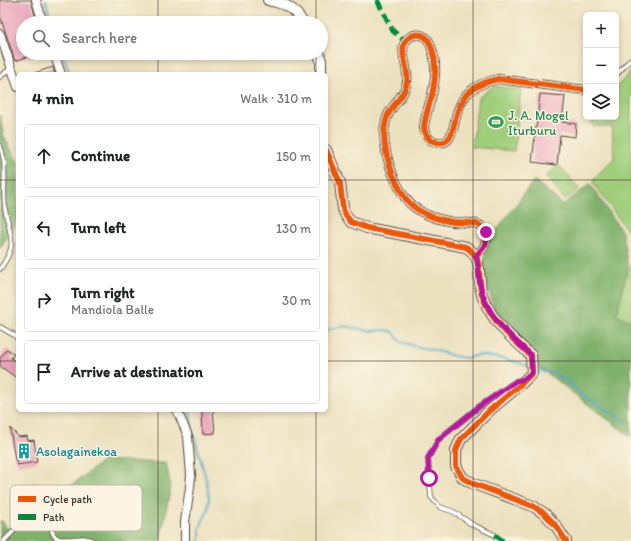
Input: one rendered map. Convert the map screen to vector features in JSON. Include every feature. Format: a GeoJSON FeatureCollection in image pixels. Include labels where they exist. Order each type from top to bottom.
{"type":"FeatureCollection","features":[{"type":"Feature","properties":{"kind":"street"},"geometry":{"type":"LineString","coordinates":[[36,0],[42,16]]}},
{"type":"Feature","properties":{"kind":"street"},"geometry":{"type":"LineString","coordinates":[[268,0],[286,5],[293,9],[298,16]]}},
{"type":"Feature","properties":{"kind":"street"},"geometry":{"type":"LineString","coordinates":[[0,34],[16,81]]}},
{"type":"Feature","properties":{"kind":"street"},"geometry":{"type":"LineString","coordinates":[[476,256],[486,244],[486,232],[482,227],[477,224],[436,218],[410,204],[402,194],[390,167],[385,148],[384,134],[386,120],[405,90],[408,81],[408,72],[403,52],[405,41],[409,37],[421,35],[430,43],[436,72],[435,83],[424,129],[430,140],[436,143],[442,143],[448,140],[453,132],[460,107],[467,95],[476,86],[485,82],[498,79],[583,90]]}},
{"type":"Feature","properties":{"kind":"street"},"geometry":{"type":"LineString","coordinates":[[56,60],[60,72]]}},
{"type":"Feature","properties":{"kind":"street"},"geometry":{"type":"LineString","coordinates":[[321,60],[321,72]]}},
{"type":"Feature","properties":{"kind":"street"},"geometry":{"type":"LineString","coordinates":[[328,154],[340,183],[343,209],[346,216],[352,222],[367,228],[453,243],[466,247],[476,256],[479,264],[480,284],[486,306],[495,320],[531,355],[532,372],[520,385],[489,411],[461,440],[456,450],[456,466],[463,478],[474,484],[533,506],[545,514],[556,526],[566,541]]}},
{"type":"Feature","properties":{"kind":"street"},"geometry":{"type":"LineString","coordinates":[[178,412],[188,436],[191,475],[185,522],[185,541]]}},
{"type":"Feature","properties":{"kind":"lane"},"geometry":{"type":"LineString","coordinates":[[619,72],[631,59]]}},
{"type":"Feature","properties":{"kind":"lane"},"geometry":{"type":"LineString","coordinates":[[0,77],[12,68]]}},
{"type":"Feature","properties":{"kind":"lane"},"geometry":{"type":"LineString","coordinates":[[0,146],[4,167],[5,212],[11,247],[0,269]]}},
{"type":"Feature","properties":{"kind":"lane"},"geometry":{"type":"LineString","coordinates":[[0,327],[16,337]]}},
{"type":"Feature","properties":{"kind":"lane"},"geometry":{"type":"LineString","coordinates":[[497,541],[495,535],[473,525],[454,512],[440,507],[432,497],[428,458],[439,439],[459,422],[516,381],[524,379]]}},
{"type":"Feature","properties":{"kind":"lane"},"geometry":{"type":"LineString","coordinates":[[4,541],[15,531]]}},
{"type":"Feature","properties":{"kind":"lane"},"geometry":{"type":"LineString","coordinates":[[52,531],[54,536],[59,538],[79,538],[94,541]]}},
{"type":"Feature","properties":{"kind":"green space"},"geometry":{"type":"Polygon","coordinates":[[[631,71],[631,221],[627,230],[593,183],[595,177],[614,158],[612,127],[593,126],[592,122],[593,120],[619,120],[619,85],[631,71]]]}},
{"type":"Feature","properties":{"kind":"green space","name":"J. A. Mogel Iturburu"},"geometry":{"type":"Polygon","coordinates":[[[494,86],[521,90],[514,151],[472,147],[478,98],[494,86]]]}},
{"type":"Feature","properties":{"kind":"green space"},"geometry":{"type":"Polygon","coordinates":[[[0,115],[3,134],[16,159],[16,224],[0,248],[0,115]]]}},
{"type":"Feature","properties":{"kind":"green space","name":"J. A. Mogel Iturburu"},"geometry":{"type":"Polygon","coordinates":[[[559,165],[579,189],[565,200],[546,176],[559,165]]]}},
{"type":"Feature","properties":{"kind":"green space"},"geometry":{"type":"Polygon","coordinates":[[[534,180],[563,205],[590,184],[622,232],[628,268],[616,314],[631,321],[631,437],[539,367],[495,311],[482,269],[489,241],[534,180]]]}},
{"type":"Feature","properties":{"kind":"green space"},"geometry":{"type":"Polygon","coordinates":[[[631,265],[631,321],[616,315],[628,269],[631,265]]]}},
{"type":"Feature","properties":{"kind":"green space"},"geometry":{"type":"Polygon","coordinates":[[[104,460],[166,463],[171,487],[160,541],[7,541],[8,535],[6,529],[10,526],[10,531],[142,531],[142,485],[72,485],[104,460]]]}},
{"type":"Feature","properties":{"kind":"green space"},"geometry":{"type":"Polygon","coordinates":[[[0,521],[3,521],[7,535],[6,541],[0,541],[0,521]]]}},
{"type":"Feature","properties":{"kind":"building"},"geometry":{"type":"Polygon","coordinates":[[[0,0],[31,0],[35,16],[16,16],[16,60],[18,60],[15,61],[0,16],[0,0]]]}},
{"type":"Feature","properties":{"kind":"building"},"geometry":{"type":"Polygon","coordinates":[[[53,67],[54,72],[37,72],[53,67]]]}},
{"type":"Feature","properties":{"kind":"building"},"geometry":{"type":"Polygon","coordinates":[[[540,94],[565,96],[562,122],[576,124],[575,137],[560,135],[557,165],[532,162],[540,94]]]}},
{"type":"Feature","properties":{"kind":"building"},"geometry":{"type":"Polygon","coordinates":[[[7,349],[14,354],[11,358],[16,362],[16,378],[0,366],[0,358],[7,349]]]}},
{"type":"Feature","properties":{"kind":"building"},"geometry":{"type":"Polygon","coordinates":[[[202,412],[213,412],[215,433],[203,434],[202,412]]]}},
{"type":"Feature","properties":{"kind":"building","name":"Asolagainekoa"},"geometry":{"type":"Polygon","coordinates":[[[10,428],[19,437],[27,436],[28,441],[34,440],[37,462],[17,465],[10,428]]]}},
{"type":"Feature","properties":{"kind":"waterway"},"geometry":{"type":"LineString","coordinates":[[46,0],[50,16]]}},
{"type":"Feature","properties":{"kind":"waterway"},"geometry":{"type":"LineString","coordinates":[[65,60],[69,72]]}},
{"type":"Feature","properties":{"kind":"waterway"},"geometry":{"type":"LineString","coordinates":[[328,330],[344,326],[372,331],[387,330],[393,332],[401,342],[454,356],[466,358],[479,355],[505,359],[529,366]]}},
{"type":"Feature","properties":{"kind":"waterway"},"geometry":{"type":"LineString","coordinates":[[535,368],[544,372],[553,373],[568,382],[581,394],[627,422]]}},
{"type":"Feature","properties":{"kind":"waterway"},"geometry":{"type":"LineString","coordinates":[[190,412],[192,429],[206,479],[209,498],[208,510],[200,527],[200,541]]}},
{"type":"Feature","properties":{"kind":"marked path"},"geometry":{"type":"LineString","coordinates":[[377,0],[393,31],[405,41]]}},
{"type":"Feature","properties":{"kind":"marked path"},"geometry":{"type":"LineString","coordinates":[[495,535],[503,541]]}},
{"type":"Feature","properties":{"kind":"cycle path"},"geometry":{"type":"LineString","coordinates":[[476,256],[483,249],[486,241],[485,232],[482,227],[474,223],[453,222],[438,219],[424,213],[406,199],[389,165],[386,154],[384,132],[389,113],[406,87],[407,76],[403,52],[406,41],[412,36],[421,35],[427,39],[432,49],[435,63],[435,77],[424,129],[430,140],[437,142],[446,141],[452,134],[459,108],[467,94],[474,88],[485,83],[498,79],[583,90]]}},
{"type":"Feature","properties":{"kind":"cycle path"},"geometry":{"type":"LineString","coordinates":[[328,155],[340,183],[343,209],[351,222],[367,228],[466,247],[474,254],[478,262],[481,292],[484,299],[492,315],[502,328],[531,355],[532,373],[489,411],[461,439],[456,450],[456,466],[463,478],[474,484],[533,506],[545,514],[556,526],[566,541]]}},
{"type":"Feature","properties":{"kind":"place","name":"J. A. Mogel Iturburu"},"geometry":{"type":"Point","coordinates":[496,122]}},
{"type":"Feature","properties":{"kind":"place","name":"Asolagainekoa"},"geometry":{"type":"Point","coordinates":[24,451]}},
{"type":"Feature","properties":{"kind":"route"},"geometry":{"type":"LineString","coordinates":[[429,478],[428,458],[439,439],[480,406],[516,381],[524,379],[532,372],[531,355],[495,320],[486,306],[480,284],[479,264],[476,256],[486,244],[486,232]]}}]}
